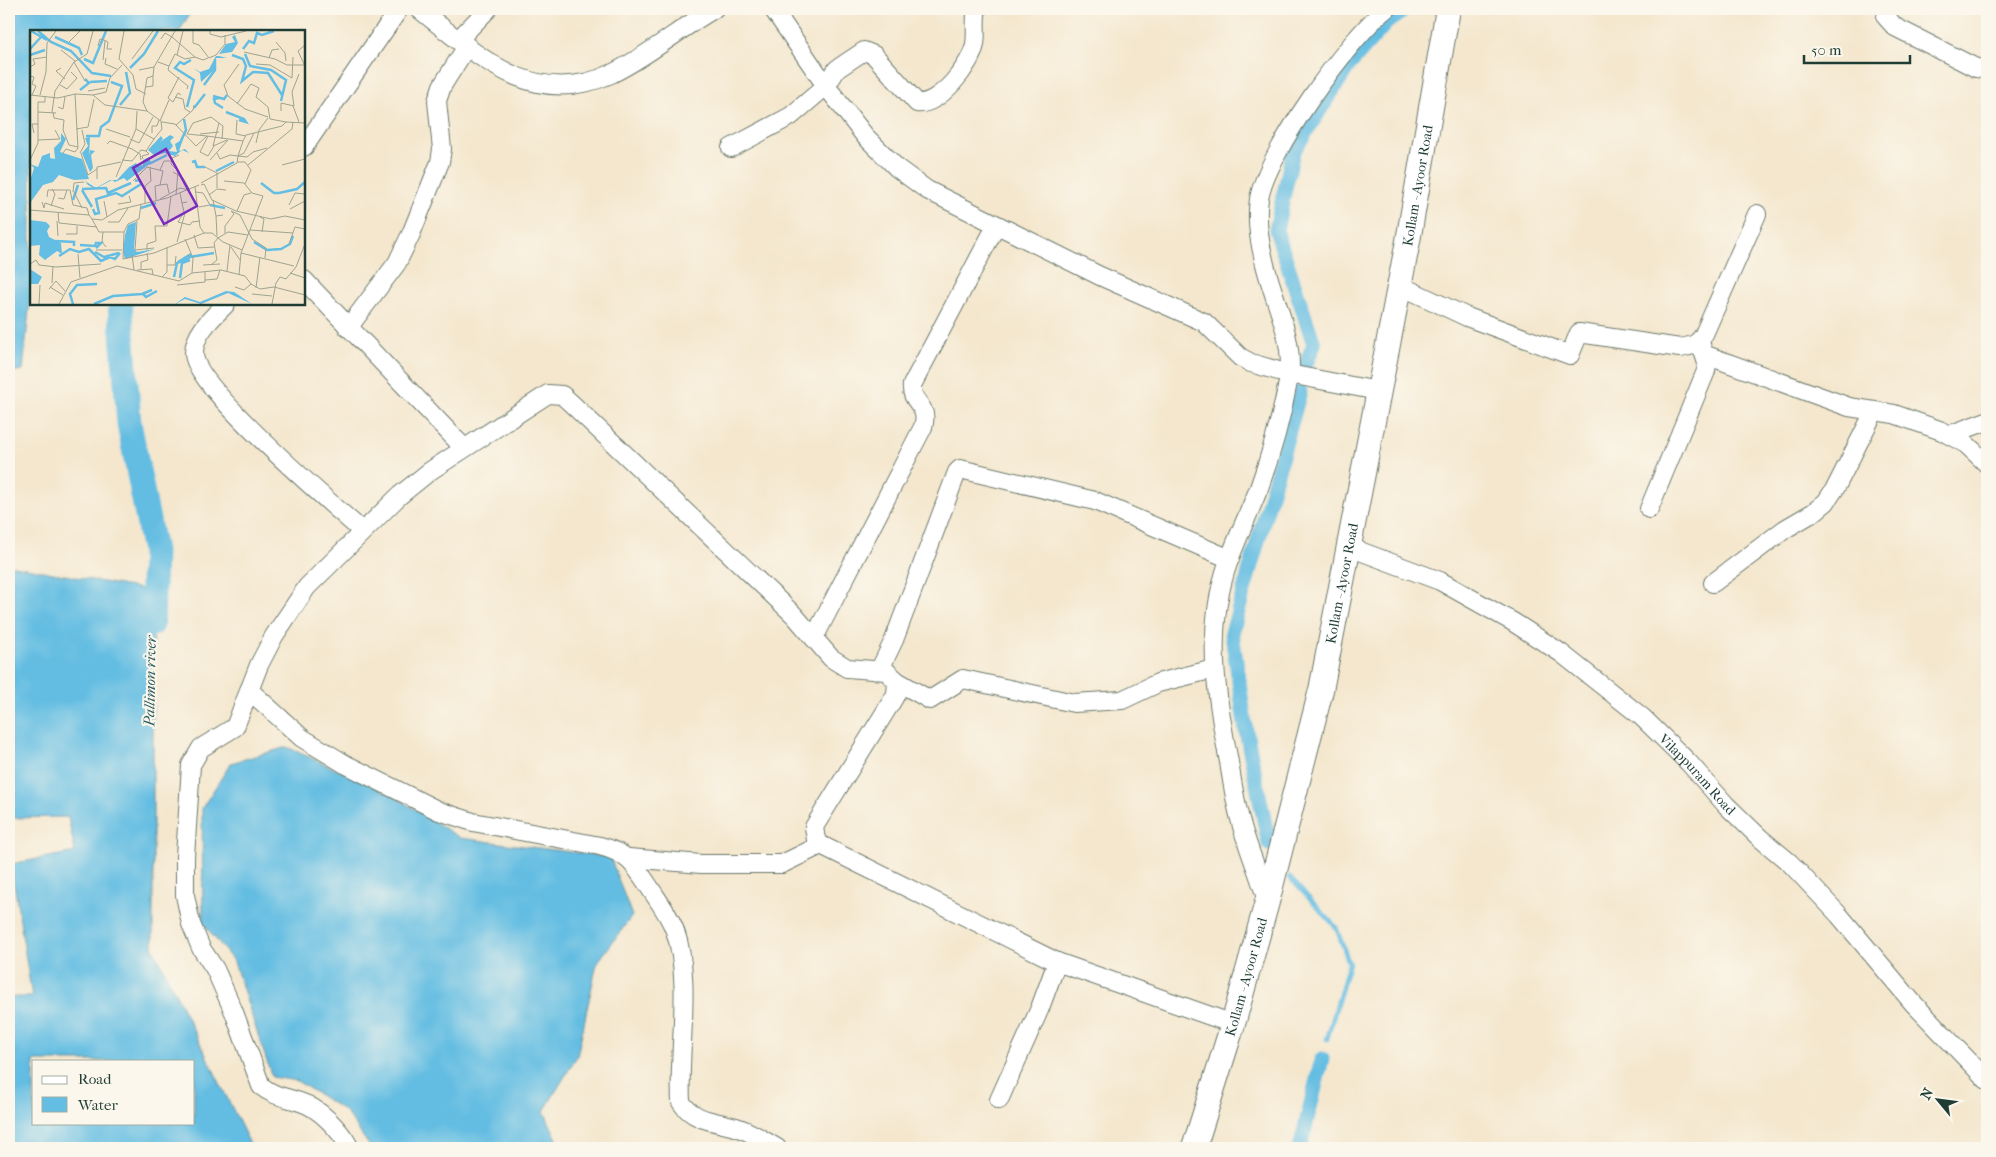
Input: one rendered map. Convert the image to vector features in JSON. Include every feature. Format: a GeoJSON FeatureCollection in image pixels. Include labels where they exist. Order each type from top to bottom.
{"type":"FeatureCollection","features":[{"type":"Feature","properties":{"kind":"main road","name":"Kollam - Ayoor Road"},"geometry":{"type":"LineString","coordinates":[[1194,1148],[1233,1024],[1267,902],[1321,690],[1400,285],[1448,9]]}},
{"type":"Feature","properties":{"kind":"street"},"geometry":{"type":"LineString","coordinates":[[305,146],[398,9]]}},
{"type":"Feature","properties":{"kind":"street"},"geometry":{"type":"LineString","coordinates":[[419,9],[492,65],[524,80],[558,87],[583,85],[612,74],[693,13],[714,9]]}},
{"type":"Feature","properties":{"kind":"street"},"geometry":{"type":"LineString","coordinates":[[348,328],[397,263],[411,234],[440,162],[442,149],[437,101],[442,86],[463,43],[488,9]]}},
{"type":"Feature","properties":{"kind":"street"},"geometry":{"type":"LineString","coordinates":[[774,9],[826,86],[864,136],[896,168],[927,190],[996,226],[1100,276],[1204,322],[1240,357],[1251,363],[1289,374],[1378,391]]}},
{"type":"Feature","properties":{"kind":"street"},"geometry":{"type":"LineString","coordinates":[[730,148],[791,116],[826,86],[838,69],[867,51],[874,55],[917,103],[928,101],[946,90],[967,65],[976,46],[977,9]]}},
{"type":"Feature","properties":{"kind":"street"},"geometry":{"type":"LineString","coordinates":[[1267,902],[1240,818],[1224,736],[1214,669],[1214,640],[1217,612],[1230,558],[1259,488],[1274,441],[1289,374],[1289,348],[1264,263],[1258,227],[1259,198],[1279,146],[1341,58],[1375,17],[1386,9]]}},
{"type":"Feature","properties":{"kind":"street"},"geometry":{"type":"LineString","coordinates":[[1889,9],[1886,17],[1895,27],[1976,68],[1987,69]]}},
{"type":"Feature","properties":{"kind":"street"},"geometry":{"type":"LineString","coordinates":[[1649,509],[1706,371],[1703,348],[1757,214]]}},
{"type":"Feature","properties":{"kind":"street"},"geometry":{"type":"LineString","coordinates":[[814,638],[923,427],[926,418],[924,410],[913,396],[912,385],[996,226]]}},
{"type":"Feature","properties":{"kind":"street"},"geometry":{"type":"LineString","coordinates":[[305,281],[464,448]]}},
{"type":"Feature","properties":{"kind":"street"},"geometry":{"type":"LineString","coordinates":[[1400,285],[1467,317],[1570,355],[1579,333],[1680,348],[1703,348],[1849,407],[1894,414],[1949,435],[1966,444],[1987,464]]}},
{"type":"Feature","properties":{"kind":"street"},"geometry":{"type":"LineString","coordinates":[[225,305],[206,325],[196,342],[194,355],[202,374],[219,396],[248,425],[362,532]]}},
{"type":"Feature","properties":{"kind":"street"},"geometry":{"type":"LineString","coordinates":[[350,1148],[334,1126],[310,1106],[281,1098],[261,1086],[234,1012],[215,969],[200,948],[191,924],[185,895],[191,764],[201,748],[235,727],[249,690],[274,636],[307,587],[399,496],[464,448],[540,398],[548,394],[562,395],[794,615],[839,664],[857,669],[880,669],[886,671],[897,681],[930,700],[962,679],[1074,703],[1122,700],[1158,683],[1214,669]]}},
{"type":"Feature","properties":{"kind":"street"},"geometry":{"type":"LineString","coordinates":[[1713,583],[1785,529],[1814,512],[1826,502],[1874,412]]}},
{"type":"Feature","properties":{"kind":"street"},"geometry":{"type":"LineString","coordinates":[[1949,435],[1987,421]]}},
{"type":"Feature","properties":{"kind":"street"},"geometry":{"type":"LineString","coordinates":[[880,669],[894,640],[957,472],[960,469],[1095,501],[1230,558]]}},
{"type":"Feature","properties":{"kind":"street","name":"Vilappuram Road"},"geometry":{"type":"LineString","coordinates":[[1349,547],[1440,581],[1513,622],[1561,653],[1642,717],[1689,763],[1726,805],[1760,838],[1790,863],[1839,915],[1913,1003],[1987,1080]]}},
{"type":"Feature","properties":{"kind":"street"},"geometry":{"type":"LineString","coordinates":[[897,681],[896,694],[814,827],[816,840],[821,845],[1057,962],[1233,1024]]}},
{"type":"Feature","properties":{"kind":"street"},"geometry":{"type":"LineString","coordinates":[[249,690],[302,738],[345,764],[440,811],[474,822],[510,830],[600,846],[616,850],[629,858],[664,908],[675,930],[682,958],[681,1102],[687,1111],[699,1118],[753,1134],[777,1148]]}},
{"type":"Feature","properties":{"kind":"street"},"geometry":{"type":"LineString","coordinates":[[629,858],[701,864],[782,864],[821,845]]}},
{"type":"Feature","properties":{"kind":"street"},"geometry":{"type":"LineString","coordinates":[[999,1100],[1040,1008],[1057,962]]}},
{"type":"Feature","properties":{"kind":"water"},"geometry":{"type":"Polygon","coordinates":[[[9,9],[192,9],[181,30],[30,30],[30,300],[23,370],[9,372],[9,9]]]}},
{"type":"Feature","properties":{"kind":"water"},"geometry":{"type":"Polygon","coordinates":[[[9,565],[153,591],[153,948],[252,1148],[9,1148],[9,997],[32,997],[11,864],[75,852],[68,817],[9,818],[9,565]]]}},
{"type":"Feature","properties":{"kind":"water"},"geometry":{"type":"Polygon","coordinates":[[[287,747],[394,796],[460,838],[610,857],[632,916],[597,963],[577,1056],[544,1111],[561,1148],[371,1148],[345,1111],[297,1081],[272,1077],[234,962],[203,923],[202,808],[231,763],[287,747]]]}},
{"type":"Feature","properties":{"kind":"waterway"},"geometry":{"type":"LineString","coordinates":[[1306,364],[1314,344],[1276,230],[1293,152],[1349,65],[1387,22],[1406,9]]}},
{"type":"Feature","properties":{"kind":"waterway","name":"Pallimon river"},"geometry":{"type":"LineString","coordinates":[[120,305],[129,423],[154,551],[152,624]]}},
{"type":"Feature","properties":{"kind":"waterway"},"geometry":{"type":"LineString","coordinates":[[1269,844],[1246,731],[1232,633],[1300,392]]}},
{"type":"Feature","properties":{"kind":"waterway"},"geometry":{"type":"LineString","coordinates":[[1289,877],[1336,927],[1349,963],[1327,1039]]}},
{"type":"Feature","properties":{"kind":"waterway"},"geometry":{"type":"LineString","coordinates":[[1300,1148],[1322,1059]]}}]}
